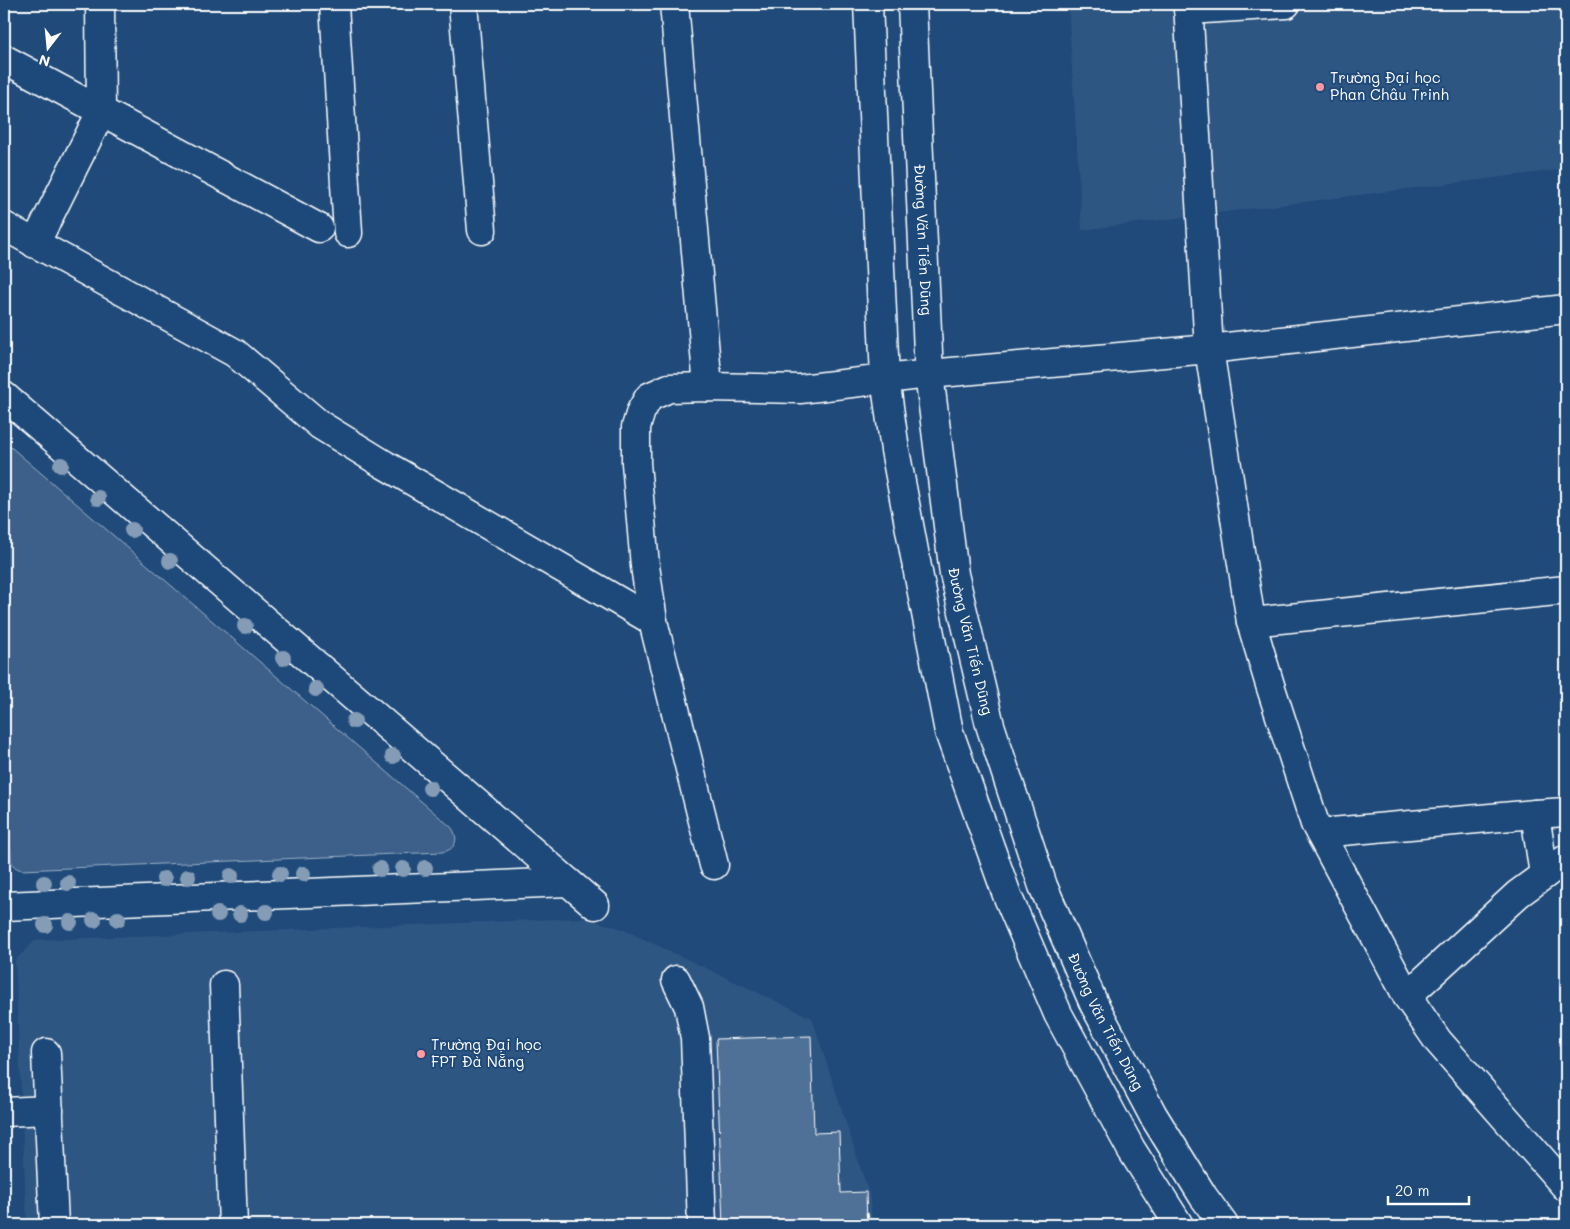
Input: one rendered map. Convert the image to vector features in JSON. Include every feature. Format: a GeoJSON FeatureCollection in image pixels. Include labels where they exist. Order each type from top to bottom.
{"type":"FeatureCollection","features":[{"type":"Feature","properties":{"kind":"street"},"geometry":{"type":"LineString","coordinates":[[36,244],[101,112],[100,4]]}},
{"type":"Feature","properties":{"kind":"street"},"geometry":{"type":"LineString","coordinates":[[334,4],[348,233]]}},
{"type":"Feature","properties":{"kind":"street"},"geometry":{"type":"LineString","coordinates":[[463,4],[482,230]]}},
{"type":"Feature","properties":{"kind":"street"},"geometry":{"type":"LineString","coordinates":[[674,4],[708,387]]}},
{"type":"Feature","properties":{"kind":"street"},"geometry":{"type":"LineString","coordinates":[[868,4],[885,378],[911,538],[949,732],[1007,896],[1058,1014],[1131,1149],[1179,1225]]}},
{"type":"Feature","properties":{"kind":"street","name":"Đường Văn Tiến Dũng"},"geometry":{"type":"LineString","coordinates":[[912,4],[930,374],[954,574],[990,725],[1043,886],[1094,1004],[1148,1107],[1203,1196],[1224,1225]]}},
{"type":"Feature","properties":{"kind":"street"},"geometry":{"type":"LineString","coordinates":[[1286,4],[1188,7],[1208,349],[1251,622],[1315,824],[1407,996],[1438,1041],[1566,1187]]}},
{"type":"Feature","properties":{"kind":"street"},"geometry":{"type":"LineString","coordinates":[[4,59],[319,228]]}},
{"type":"Feature","properties":{"kind":"street"},"geometry":{"type":"LineString","coordinates":[[4,226],[234,352],[320,425],[385,465],[653,621]]}},
{"type":"Feature","properties":{"kind":"street"},"geometry":{"type":"LineString","coordinates":[[714,865],[653,621],[645,566],[636,463],[636,427],[641,411],[650,398],[669,388],[800,389],[885,378],[1208,349],[1566,309]]}},
{"type":"Feature","properties":{"kind":"street"},"geometry":{"type":"LineString","coordinates":[[4,396],[594,905]]}},
{"type":"Feature","properties":{"kind":"street"},"geometry":{"type":"LineString","coordinates":[[601,591],[618,589],[635,581],[645,566]]}},
{"type":"Feature","properties":{"kind":"street"},"geometry":{"type":"LineString","coordinates":[[1251,622],[1566,590]]}},
{"type":"Feature","properties":{"kind":"street"},"geometry":{"type":"LineString","coordinates":[[1320,833],[1566,812]]}},
{"type":"Feature","properties":{"kind":"street"},"geometry":{"type":"LineString","coordinates":[[1535,814],[1544,875]]}},
{"type":"Feature","properties":{"kind":"street"},"geometry":{"type":"LineString","coordinates":[[1407,996],[1518,894],[1566,859]]}},
{"type":"Feature","properties":{"kind":"street"},"geometry":{"type":"LineString","coordinates":[[4,906],[568,882]]}},
{"type":"Feature","properties":{"kind":"street"},"geometry":{"type":"LineString","coordinates":[[676,980],[689,1006],[695,1038],[702,1225]]}},
{"type":"Feature","properties":{"kind":"street"},"geometry":{"type":"LineString","coordinates":[[224,985],[233,1225]]}},
{"type":"Feature","properties":{"kind":"street"},"geometry":{"type":"LineString","coordinates":[[46,1054],[54,1225]]}},
{"type":"Feature","properties":{"kind":"street"},"geometry":{"type":"LineString","coordinates":[[4,1112],[49,1110]]}},
{"type":"Feature","properties":{"kind":"path"},"geometry":{"type":"LineString","coordinates":[[867,1213],[868,1225]]}},
{"type":"Feature","properties":{"kind":"shaded area","name":"Trường Đại học Phan Châu Trinh"},"geometry":{"type":"Polygon","coordinates":[[[1068,4],[1566,4],[1566,169],[1082,230],[1068,4]]]}},
{"type":"Feature","properties":{"kind":"shaded area"},"geometry":{"type":"Polygon","coordinates":[[[4,447],[12,448],[451,827],[456,839],[451,849],[442,852],[22,870],[14,866],[11,859],[4,687],[4,447]]]}},
{"type":"Feature","properties":{"kind":"shaded area","name":"Trường Đại học FPT Đà Nẵng"},"geometry":{"type":"Polygon","coordinates":[[[583,918],[620,928],[812,1018],[869,1194],[873,1225],[27,1225],[15,960],[36,940],[583,918]]]}},
{"type":"Feature","properties":{"kind":"building"},"geometry":{"type":"Polygon","coordinates":[[[811,1036],[814,1133],[839,1132],[841,1193],[866,1192],[867,1225],[723,1225],[716,1039],[811,1036]]]}},
{"type":"Feature","properties":{"kind":"place","name":"Trường Đại học Phan Châu Trinh"},"geometry":{"type":"Point","coordinates":[1320,87]}},
{"type":"Feature","properties":{"kind":"place","name":"Trường Đại học FPT Đà Nẵng"},"geometry":{"type":"Point","coordinates":[421,1054]}}]}
